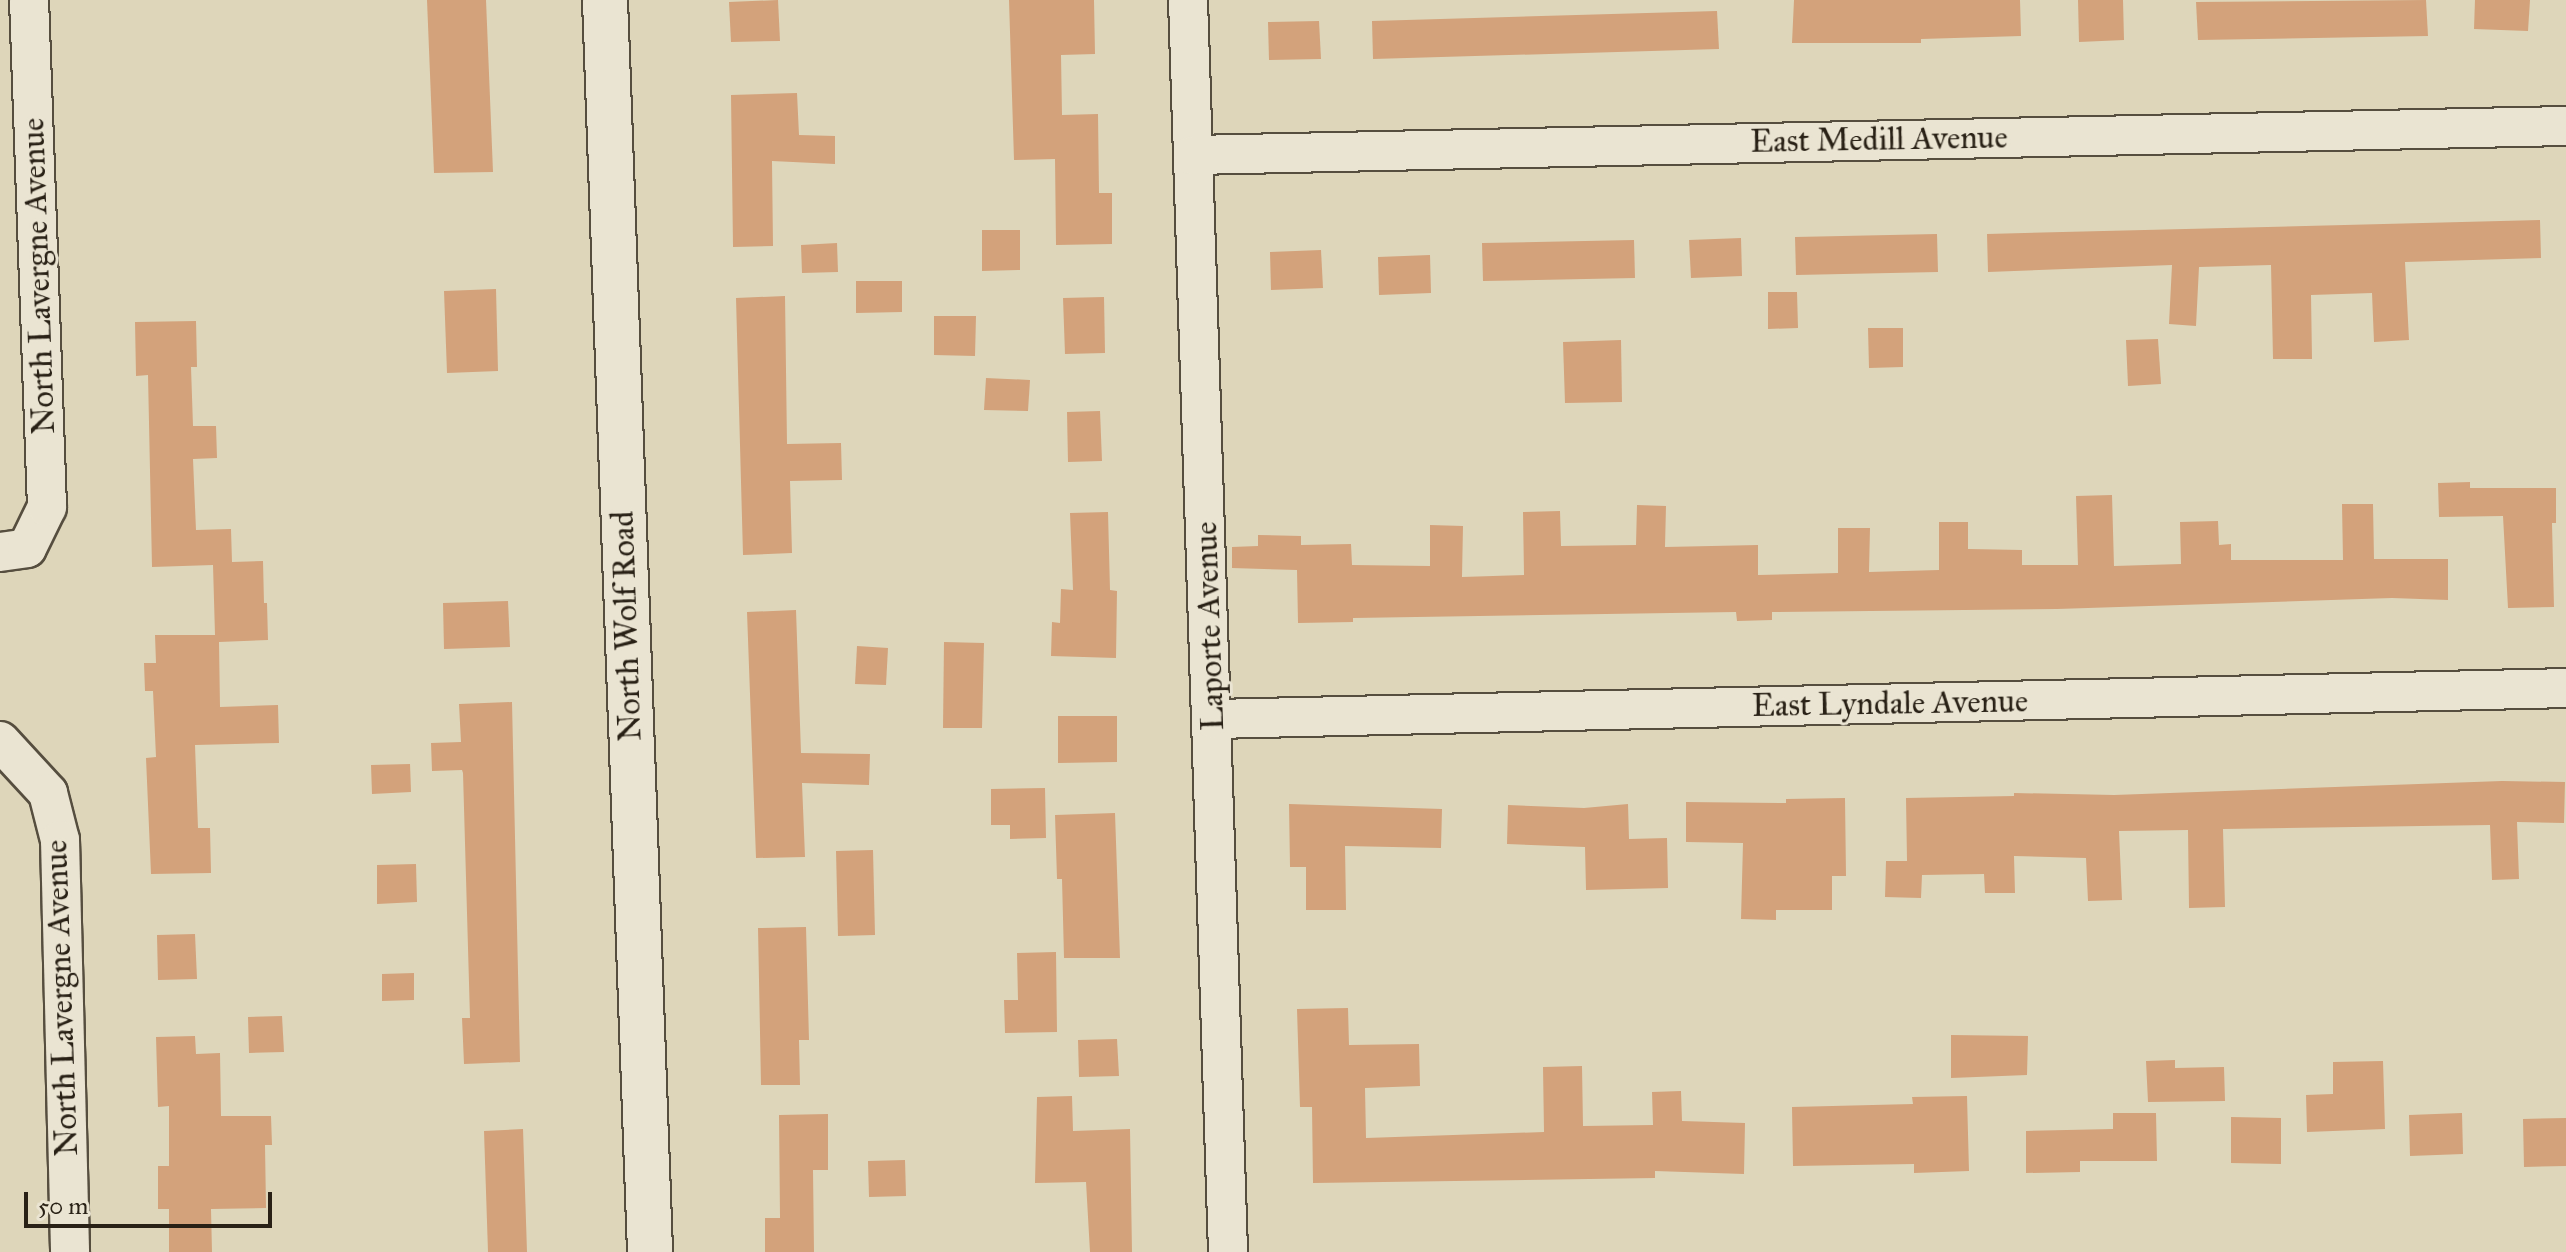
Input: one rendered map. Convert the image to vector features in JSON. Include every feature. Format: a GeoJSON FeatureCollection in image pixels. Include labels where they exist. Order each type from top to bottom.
{"type":"FeatureCollection","features":[{"type":"Feature","properties":{"kind":"main road","name":"North Wolf Road"},"geometry":{"type":"LineString","coordinates":[[605,0],[650,1252]]}},
{"type":"Feature","properties":{"kind":"street","name":"North Lavergne Avenue"},"geometry":{"type":"LineString","coordinates":[[13,550],[47,507],[29,0]]}},
{"type":"Feature","properties":{"kind":"street","name":"Laporte Avenue"},"geometry":{"type":"LineString","coordinates":[[1188,0],[1214,719],[1228,1252]]}},
{"type":"Feature","properties":{"kind":"street","name":"East Medill Avenue"},"geometry":{"type":"LineString","coordinates":[[1193,155],[2566,126]]}},
{"type":"Feature","properties":{"kind":"street","name":"East Lyndale Avenue"},"geometry":{"type":"LineString","coordinates":[[1214,719],[2566,688]]}},
{"type":"Feature","properties":{"kind":"street","name":"North Lavergne Avenue"},"geometry":{"type":"LineString","coordinates":[[0,741],[48,793],[60,840],[70,1252]]}},
{"type":"Feature","properties":{"kind":"building"},"geometry":{"type":"Polygon","coordinates":[[[427,0],[486,0],[493,172],[434,173],[427,0]]]}},
{"type":"Feature","properties":{"kind":"building"},"geometry":{"type":"Polygon","coordinates":[[[778,0],[780,41],[731,42],[729,2],[778,0]]]}},
{"type":"Feature","properties":{"kind":"building"},"geometry":{"type":"Polygon","coordinates":[[[1009,0],[1094,0],[1095,54],[1061,55],[1062,115],[1098,114],[1099,193],[1112,193],[1112,244],[1056,245],[1055,159],[1014,160],[1009,0]]]}},
{"type":"Feature","properties":{"kind":"building"},"geometry":{"type":"Polygon","coordinates":[[[1794,0],[2020,0],[2021,36],[1921,39],[1921,43],[1792,43],[1794,0]]]}},
{"type":"Feature","properties":{"kind":"building"},"geometry":{"type":"Polygon","coordinates":[[[2078,0],[2123,0],[2124,40],[2079,42],[2078,0]]]}},
{"type":"Feature","properties":{"kind":"building"},"geometry":{"type":"Polygon","coordinates":[[[2426,0],[2428,36],[2198,40],[2196,2],[2426,0]]]}},
{"type":"Feature","properties":{"kind":"building"},"geometry":{"type":"Polygon","coordinates":[[[2475,0],[2530,0],[2528,31],[2474,29],[2475,0]]]}},
{"type":"Feature","properties":{"kind":"building"},"geometry":{"type":"Polygon","coordinates":[[[1717,11],[1719,49],[1373,59],[1372,21],[1717,11]]]}},
{"type":"Feature","properties":{"kind":"building"},"geometry":{"type":"Polygon","coordinates":[[[1319,21],[1321,59],[1269,60],[1268,22],[1319,21]]]}},
{"type":"Feature","properties":{"kind":"building"},"geometry":{"type":"Polygon","coordinates":[[[797,93],[799,135],[835,136],[835,164],[772,161],[773,246],[733,247],[731,95],[797,93]]]}},
{"type":"Feature","properties":{"kind":"building"},"geometry":{"type":"Polygon","coordinates":[[[2540,220],[2541,258],[2405,262],[2409,340],[2374,342],[2372,293],[2311,295],[2312,359],[2273,359],[2271,265],[2199,267],[2196,326],[2169,324],[2172,265],[1988,272],[1987,234],[2540,220]]]}},
{"type":"Feature","properties":{"kind":"building"},"geometry":{"type":"Polygon","coordinates":[[[982,230],[1020,230],[1020,270],[982,271],[982,230]]]}},
{"type":"Feature","properties":{"kind":"building"},"geometry":{"type":"Polygon","coordinates":[[[1937,234],[1938,272],[1796,275],[1795,237],[1937,234]]]}},
{"type":"Feature","properties":{"kind":"building"},"geometry":{"type":"Polygon","coordinates":[[[1741,238],[1742,276],[1691,278],[1689,240],[1741,238]]]}},
{"type":"Feature","properties":{"kind":"building"},"geometry":{"type":"Polygon","coordinates":[[[1634,240],[1635,278],[1483,281],[1482,243],[1634,240]]]}},
{"type":"Feature","properties":{"kind":"building"},"geometry":{"type":"Polygon","coordinates":[[[837,243],[838,272],[802,273],[801,245],[837,243]]]}},
{"type":"Feature","properties":{"kind":"building"},"geometry":{"type":"Polygon","coordinates":[[[1321,250],[1323,288],[1271,290],[1270,252],[1321,250]]]}},
{"type":"Feature","properties":{"kind":"building"},"geometry":{"type":"Polygon","coordinates":[[[1430,255],[1431,293],[1379,295],[1378,257],[1430,255]]]}},
{"type":"Feature","properties":{"kind":"building"},"geometry":{"type":"Polygon","coordinates":[[[856,281],[902,281],[902,312],[856,313],[856,281]]]}},
{"type":"Feature","properties":{"kind":"building"},"geometry":{"type":"Polygon","coordinates":[[[496,289],[498,371],[447,373],[444,291],[496,289]]]}},
{"type":"Feature","properties":{"kind":"building"},"geometry":{"type":"Polygon","coordinates":[[[1768,292],[1797,292],[1798,328],[1768,329],[1768,292]]]}},
{"type":"Feature","properties":{"kind":"building"},"geometry":{"type":"Polygon","coordinates":[[[785,296],[787,444],[841,443],[842,480],[790,481],[792,553],[743,555],[736,298],[785,296]]]}},
{"type":"Feature","properties":{"kind":"building"},"geometry":{"type":"Polygon","coordinates":[[[1104,297],[1105,353],[1065,354],[1063,298],[1104,297]]]}},
{"type":"Feature","properties":{"kind":"building"},"geometry":{"type":"Polygon","coordinates":[[[934,316],[976,316],[975,356],[934,355],[934,316]]]}},
{"type":"Feature","properties":{"kind":"building"},"geometry":{"type":"Polygon","coordinates":[[[196,321],[197,367],[191,367],[193,426],[216,426],[217,458],[193,459],[196,530],[231,529],[232,562],[263,561],[264,603],[267,603],[268,640],[219,642],[220,707],[278,705],[279,743],[195,745],[198,828],[210,828],[211,873],[151,874],[146,758],[156,757],[153,691],[145,691],[144,663],[156,663],[155,635],[215,635],[213,565],[152,567],[148,375],[136,376],[135,322],[196,321]]]}},
{"type":"Feature","properties":{"kind":"building"},"geometry":{"type":"Polygon","coordinates":[[[1868,328],[1903,328],[1903,367],[1869,368],[1868,328]]]}},
{"type":"Feature","properties":{"kind":"building"},"geometry":{"type":"Polygon","coordinates":[[[2158,339],[2161,384],[2128,386],[2126,340],[2158,339]]]}},
{"type":"Feature","properties":{"kind":"building"},"geometry":{"type":"Polygon","coordinates":[[[1621,340],[1622,402],[1565,403],[1563,342],[1621,340]]]}},
{"type":"Feature","properties":{"kind":"building"},"geometry":{"type":"Polygon","coordinates":[[[986,378],[1030,380],[1028,411],[984,410],[986,378]]]}},
{"type":"Feature","properties":{"kind":"building"},"geometry":{"type":"Polygon","coordinates":[[[1100,411],[1102,461],[1068,462],[1067,412],[1100,411]]]}},
{"type":"Feature","properties":{"kind":"building"},"geometry":{"type":"Polygon","coordinates":[[[2470,482],[2470,488],[2556,488],[2556,523],[2552,523],[2554,607],[2508,608],[2503,516],[2439,517],[2438,483],[2470,482]]]}},
{"type":"Feature","properties":{"kind":"building"},"geometry":{"type":"Polygon","coordinates":[[[2112,495],[2114,566],[2181,564],[2180,522],[2218,521],[2219,545],[2231,544],[2231,560],[2343,560],[2342,504],[2373,504],[2374,559],[2448,559],[2448,600],[2392,598],[2057,609],[1772,612],[1772,620],[1737,621],[1736,612],[1353,618],[1353,622],[1298,623],[1297,570],[1232,568],[1232,547],[1258,546],[1258,535],[1301,536],[1301,545],[1351,544],[1352,565],[1430,566],[1430,525],[1463,526],[1462,577],[1524,575],[1523,512],[1560,511],[1561,546],[1636,545],[1637,505],[1666,506],[1665,547],[1758,545],[1758,575],[1838,573],[1838,528],[1870,528],[1869,572],[1939,570],[1939,522],[1968,522],[1968,549],[2022,550],[2022,565],[2078,565],[2076,496],[2112,495]]]}},
{"type":"Feature","properties":{"kind":"building"},"geometry":{"type":"Polygon","coordinates":[[[1108,512],[1110,590],[1117,591],[1116,658],[1051,656],[1052,622],[1060,623],[1061,589],[1073,590],[1070,513],[1108,512]]]}},
{"type":"Feature","properties":{"kind":"building"},"geometry":{"type":"Polygon","coordinates":[[[508,601],[510,647],[444,649],[443,603],[508,601]]]}},
{"type":"Feature","properties":{"kind":"building"},"geometry":{"type":"Polygon","coordinates":[[[796,610],[801,753],[870,754],[869,785],[802,783],[805,857],[756,858],[747,612],[796,610]]]}},
{"type":"Feature","properties":{"kind":"building"},"geometry":{"type":"Polygon","coordinates":[[[944,642],[984,643],[982,728],[943,728],[944,642]]]}},
{"type":"Feature","properties":{"kind":"building"},"geometry":{"type":"Polygon","coordinates":[[[857,646],[888,648],[886,685],[855,684],[857,646]]]}},
{"type":"Feature","properties":{"kind":"building"},"geometry":{"type":"Polygon","coordinates":[[[512,702],[520,1062],[464,1064],[462,1018],[470,1018],[463,773],[462,770],[432,771],[431,743],[461,742],[459,704],[512,702]]]}},
{"type":"Feature","properties":{"kind":"building"},"geometry":{"type":"Polygon","coordinates":[[[1058,716],[1117,716],[1117,762],[1058,763],[1058,716]]]}},
{"type":"Feature","properties":{"kind":"building"},"geometry":{"type":"Polygon","coordinates":[[[410,764],[411,792],[372,794],[371,765],[410,764]]]}},
{"type":"Feature","properties":{"kind":"building"},"geometry":{"type":"Polygon","coordinates":[[[2502,781],[2565,782],[2564,823],[2517,822],[2519,879],[2492,880],[2490,825],[2223,829],[2225,907],[2189,908],[2188,830],[2119,831],[2122,900],[2088,901],[2086,858],[2014,856],[2015,893],[1985,893],[1984,874],[1922,875],[1921,898],[1885,897],[1886,861],[1907,861],[1906,798],[2014,796],[2014,793],[2114,795],[2502,781]]]}},
{"type":"Feature","properties":{"kind":"building"},"geometry":{"type":"Polygon","coordinates":[[[1045,788],[1046,838],[1010,839],[1010,825],[991,825],[991,789],[1045,788]]]}},
{"type":"Feature","properties":{"kind":"building"},"geometry":{"type":"Polygon","coordinates":[[[1845,798],[1846,876],[1832,876],[1832,910],[1776,910],[1776,920],[1741,919],[1743,843],[1686,842],[1686,802],[1786,803],[1786,799],[1845,798]]]}},
{"type":"Feature","properties":{"kind":"building"},"geometry":{"type":"Polygon","coordinates":[[[1289,804],[1442,809],[1441,848],[1345,846],[1346,910],[1306,910],[1306,867],[1290,867],[1289,804]]]}},
{"type":"Feature","properties":{"kind":"building"},"geometry":{"type":"Polygon","coordinates":[[[1628,804],[1629,839],[1667,838],[1668,888],[1586,890],[1585,847],[1507,844],[1508,805],[1584,808],[1628,804]]]}},
{"type":"Feature","properties":{"kind":"building"},"geometry":{"type":"Polygon","coordinates":[[[1115,813],[1120,958],[1064,958],[1062,879],[1057,879],[1055,815],[1115,813]]]}},
{"type":"Feature","properties":{"kind":"building"},"geometry":{"type":"Polygon","coordinates":[[[873,850],[875,935],[838,936],[836,851],[873,850]]]}},
{"type":"Feature","properties":{"kind":"building"},"geometry":{"type":"Polygon","coordinates":[[[416,864],[417,902],[377,904],[377,865],[416,864]]]}},
{"type":"Feature","properties":{"kind":"building"},"geometry":{"type":"Polygon","coordinates":[[[806,927],[809,1040],[799,1040],[800,1085],[761,1085],[758,928],[806,927]]]}},
{"type":"Feature","properties":{"kind":"building"},"geometry":{"type":"Polygon","coordinates":[[[195,934],[197,979],[158,980],[157,935],[195,934]]]}},
{"type":"Feature","properties":{"kind":"building"},"geometry":{"type":"Polygon","coordinates":[[[1056,952],[1057,1032],[1005,1033],[1004,1000],[1018,1000],[1017,953],[1056,952]]]}},
{"type":"Feature","properties":{"kind":"building"},"geometry":{"type":"Polygon","coordinates":[[[414,973],[414,1000],[382,1001],[382,974],[414,973]]]}},
{"type":"Feature","properties":{"kind":"building"},"geometry":{"type":"Polygon","coordinates":[[[1348,1008],[1349,1045],[1419,1044],[1420,1086],[1365,1088],[1366,1138],[1544,1132],[1543,1067],[1582,1066],[1583,1126],[1653,1125],[1652,1092],[1681,1091],[1682,1121],[1745,1123],[1744,1174],[1655,1171],[1655,1178],[1313,1183],[1312,1107],[1300,1107],[1297,1009],[1348,1008]]]}},
{"type":"Feature","properties":{"kind":"building"},"geometry":{"type":"Polygon","coordinates":[[[282,1016],[284,1052],[249,1053],[248,1017],[282,1016]]]}},
{"type":"Feature","properties":{"kind":"building"},"geometry":{"type":"Polygon","coordinates":[[[1951,1035],[2028,1036],[2027,1075],[1951,1078],[1951,1035]]]}},
{"type":"Feature","properties":{"kind":"building"},"geometry":{"type":"Polygon","coordinates":[[[195,1036],[196,1054],[220,1053],[221,1116],[271,1116],[272,1145],[265,1145],[266,1208],[211,1209],[212,1252],[169,1252],[169,1209],[158,1209],[158,1166],[169,1166],[169,1106],[158,1107],[156,1037],[195,1036]]]}},
{"type":"Feature","properties":{"kind":"building"},"geometry":{"type":"Polygon","coordinates":[[[1117,1039],[1119,1076],[1079,1077],[1078,1040],[1117,1039]]]}},
{"type":"Feature","properties":{"kind":"building"},"geometry":{"type":"Polygon","coordinates":[[[2175,1060],[2175,1068],[2224,1067],[2225,1101],[2148,1102],[2146,1061],[2175,1060]]]}},
{"type":"Feature","properties":{"kind":"building"},"geometry":{"type":"Polygon","coordinates":[[[2383,1061],[2385,1129],[2307,1132],[2306,1095],[2333,1094],[2333,1062],[2383,1061]]]}},
{"type":"Feature","properties":{"kind":"building"},"geometry":{"type":"Polygon","coordinates":[[[1072,1096],[1073,1131],[1130,1129],[1132,1252],[1090,1252],[1086,1182],[1035,1183],[1037,1097],[1072,1096]]]}},
{"type":"Feature","properties":{"kind":"building"},"geometry":{"type":"Polygon","coordinates":[[[1967,1096],[1969,1171],[1914,1173],[1914,1164],[1793,1166],[1792,1107],[1913,1104],[1912,1097],[1967,1096]]]}},
{"type":"Feature","properties":{"kind":"building"},"geometry":{"type":"Polygon","coordinates":[[[2113,1113],[2156,1113],[2157,1161],[2080,1161],[2080,1172],[2026,1173],[2026,1131],[2113,1129],[2113,1113]]]}},
{"type":"Feature","properties":{"kind":"building"},"geometry":{"type":"Polygon","coordinates":[[[2462,1113],[2463,1154],[2410,1156],[2409,1115],[2462,1113]]]}},
{"type":"Feature","properties":{"kind":"building"},"geometry":{"type":"Polygon","coordinates":[[[828,1114],[828,1170],[813,1170],[814,1252],[765,1252],[765,1218],[780,1218],[779,1115],[828,1114]]]}},
{"type":"Feature","properties":{"kind":"building"},"geometry":{"type":"Polygon","coordinates":[[[2231,1117],[2281,1118],[2281,1164],[2231,1163],[2231,1117]]]}},
{"type":"Feature","properties":{"kind":"building"},"geometry":{"type":"Polygon","coordinates":[[[2566,1118],[2566,1166],[2524,1167],[2523,1119],[2566,1118]]]}},
{"type":"Feature","properties":{"kind":"building"},"geometry":{"type":"Polygon","coordinates":[[[523,1129],[527,1252],[488,1252],[484,1131],[523,1129]]]}},
{"type":"Feature","properties":{"kind":"building"},"geometry":{"type":"Polygon","coordinates":[[[905,1160],[906,1196],[869,1197],[868,1161],[905,1160]]]}}]}
